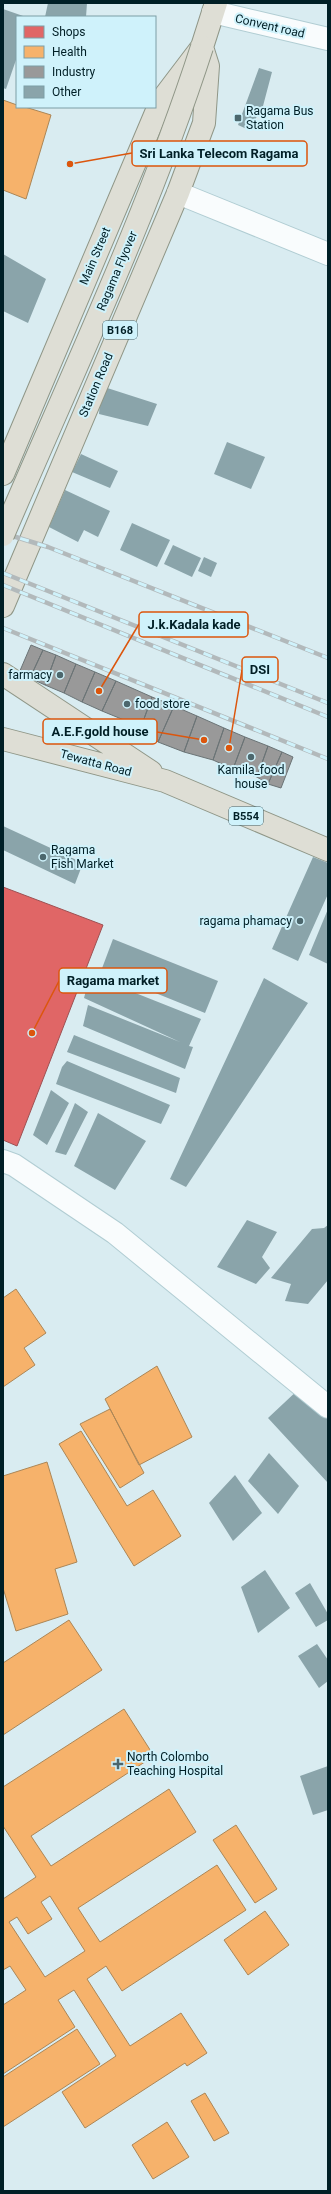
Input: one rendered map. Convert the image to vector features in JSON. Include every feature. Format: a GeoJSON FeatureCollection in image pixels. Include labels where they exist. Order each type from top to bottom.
{"type":"FeatureCollection","features":[{"type":"Feature","properties":{"kind":"main road","name":"B168"},"geometry":{"type":"LineString","coordinates":[[202,47],[214,8]]}},
{"type":"Feature","properties":{"kind":"main road","name":"Station Road"},"geometry":{"type":"LineString","coordinates":[[3,606],[178,192],[204,123],[208,66],[202,47]]}},
{"type":"Feature","properties":{"kind":"main road","name":"Main Street"},"geometry":{"type":"LineString","coordinates":[[3,474],[161,101],[202,47]]}},
{"type":"Feature","properties":{"kind":"main road","name":"Ragama Flyover"},"geometry":{"type":"LineString","coordinates":[[3,535],[142,213],[179,116],[202,47]]}},
{"type":"Feature","properties":{"kind":"main road","name":"Tewatta Road"},"geometry":{"type":"LineString","coordinates":[[3,674],[165,781]]}},
{"type":"Feature","properties":{"kind":"main road","name":"Tewatta Road"},"geometry":{"type":"LineString","coordinates":[[3,739],[165,781],[328,850]]}},
{"type":"Feature","properties":{"kind":"street","name":"Convent road"},"geometry":{"type":"LineString","coordinates":[[214,8],[328,39]]}},
{"type":"Feature","properties":{"kind":"street"},"geometry":{"type":"LineString","coordinates":[[178,192],[328,254]]}},
{"type":"Feature","properties":{"kind":"street"},"geometry":{"type":"LineString","coordinates":[[3,1161],[14,1166],[115,1233],[328,1407]]}},
{"type":"Feature","properties":{"kind":"building: Shops"},"geometry":{"type":"Polygon","coordinates":[[[3,887],[103,925],[17,1146],[3,1140],[3,887]]]}},
{"type":"Feature","properties":{"kind":"building: Health"},"geometry":{"type":"Polygon","coordinates":[[[3,100],[16,105],[16,108],[28,108],[51,115],[26,199],[3,190],[3,100]]]}},
{"type":"Feature","properties":{"kind":"building: Health"},"geometry":{"type":"Polygon","coordinates":[[[16,1289],[46,1333],[24,1348],[35,1365],[3,1387],[3,1298],[16,1289]]]}},
{"type":"Feature","properties":{"kind":"building: Health"},"geometry":{"type":"Polygon","coordinates":[[[157,1366],[192,1437],[139,1465],[105,1399],[157,1366]]]}},
{"type":"Feature","properties":{"kind":"building: Health"},"geometry":{"type":"Polygon","coordinates":[[[110,1409],[144,1473],[120,1488],[80,1424],[110,1409]]]}},
{"type":"Feature","properties":{"kind":"building: Health"},"geometry":{"type":"Polygon","coordinates":[[[81,1431],[127,1506],[153,1490],[181,1536],[134,1566],[59,1444],[81,1431]]]}},
{"type":"Feature","properties":{"kind":"building: Health"},"geometry":{"type":"Polygon","coordinates":[[[47,1462],[77,1562],[55,1569],[68,1614],[16,1631],[3,1588],[3,1476],[47,1462]]]}},
{"type":"Feature","properties":{"kind":"building: Health"},"geometry":{"type":"Polygon","coordinates":[[[69,1620],[102,1670],[3,1735],[3,1663],[69,1620]]]}},
{"type":"Feature","properties":{"kind":"building: Health"},"geometry":{"type":"Polygon","coordinates":[[[124,1709],[154,1756],[31,1836],[51,1866],[169,1789],[196,1832],[78,1908],[100,1942],[217,1865],[246,1910],[122,1991],[106,1966],[87,1979],[130,2046],[181,2013],[207,2053],[187,2066],[185,2063],[85,2128],[62,2092],[116,2056],[74,1990],[58,2000],[75,2027],[3,2074],[3,2005],[26,1990],[10,1966],[3,1970],[3,1899],[36,1877],[3,1826],[3,1787],[124,1709]],[[50,1896],[41,1902],[52,1919],[28,1934],[17,1917],[9,1922],[45,1977],[85,1951],[50,1896]]]}},
{"type":"Feature","properties":{"kind":"building: Health"},"geometry":{"type":"Polygon","coordinates":[[[236,1825],[277,1889],[255,1903],[213,1840],[236,1825]]]}},
{"type":"Feature","properties":{"kind":"building: Health"},"geometry":{"type":"Polygon","coordinates":[[[265,1911],[289,1945],[248,1975],[224,1940],[265,1911]]]}},
{"type":"Feature","properties":{"kind":"building: Health"},"geometry":{"type":"Polygon","coordinates":[[[77,2029],[100,2064],[3,2127],[3,2077],[77,2029]]]}},
{"type":"Feature","properties":{"kind":"building: Health"},"geometry":{"type":"Polygon","coordinates":[[[205,2093],[229,2133],[214,2141],[191,2101],[205,2093]]]}},
{"type":"Feature","properties":{"kind":"building: Health"},"geometry":{"type":"Polygon","coordinates":[[[167,2122],[189,2157],[153,2179],[132,2145],[167,2122]]]}},
{"type":"Feature","properties":{"kind":"building: Industry"},"geometry":{"type":"Polygon","coordinates":[[[31,645],[43,650],[30,678],[19,673],[31,645]]]}},
{"type":"Feature","properties":{"kind":"building: Industry"},"geometry":{"type":"Polygon","coordinates":[[[43,650],[56,655],[45,685],[30,678],[43,650]]]}},
{"type":"Feature","properties":{"kind":"building: Industry","name":"farmacy"},"geometry":{"type":"Polygon","coordinates":[[[56,655],[76,664],[64,693],[45,685],[56,655]]]}},
{"type":"Feature","properties":{"kind":"building: Industry"},"geometry":{"type":"Polygon","coordinates":[[[76,664],[95,672],[82,702],[64,693],[76,664]]]}},
{"type":"Feature","properties":{"kind":"building: Industry"},"geometry":{"type":"Polygon","coordinates":[[[95,672],[116,681],[102,711],[82,702],[95,672]]]}},
{"type":"Feature","properties":{"kind":"building: Industry","name":"food store"},"geometry":{"type":"Polygon","coordinates":[[[116,681],[152,697],[141,727],[102,711],[116,681]]]}},
{"type":"Feature","properties":{"kind":"building: Industry"},"geometry":{"type":"Polygon","coordinates":[[[152,697],[174,706],[158,742],[141,727],[152,697]]]}},
{"type":"Feature","properties":{"kind":"building: Industry"},"geometry":{"type":"Polygon","coordinates":[[[174,706],[197,716],[184,752],[158,742],[174,706]]]}},
{"type":"Feature","properties":{"kind":"building: Industry"},"geometry":{"type":"Polygon","coordinates":[[[197,716],[224,728],[213,760],[184,752],[197,716]]]}},
{"type":"Feature","properties":{"kind":"building: Industry"},"geometry":{"type":"Polygon","coordinates":[[[224,728],[245,737],[233,769],[213,760],[224,728]]]}},
{"type":"Feature","properties":{"kind":"building: Industry","name":"Kamila_food house"},"geometry":{"type":"Polygon","coordinates":[[[245,737],[268,746],[257,777],[233,769],[245,737]]]}},
{"type":"Feature","properties":{"kind":"building: Industry"},"geometry":{"type":"Polygon","coordinates":[[[268,746],[282,752],[268,784],[257,777],[268,746]]]}},
{"type":"Feature","properties":{"kind":"building: Industry"},"geometry":{"type":"Polygon","coordinates":[[[282,752],[293,757],[281,788],[268,784],[282,752]]]}},
{"type":"Feature","properties":{"kind":"building: Other"},"geometry":{"type":"Polygon","coordinates":[[[48,3],[87,3],[86,16],[45,16],[48,3]]]}},
{"type":"Feature","properties":{"kind":"building: Other"},"geometry":{"type":"Polygon","coordinates":[[[3,9],[23,16],[16,16],[16,60],[6,89],[3,88],[3,9]]]}},
{"type":"Feature","properties":{"kind":"building: Other"},"geometry":{"type":"Polygon","coordinates":[[[259,68],[272,72],[263,106],[249,130],[238,125],[259,68]]]}},
{"type":"Feature","properties":{"kind":"building: Other"},"geometry":{"type":"Polygon","coordinates":[[[3,254],[46,279],[28,323],[3,311],[3,254]]]}},
{"type":"Feature","properties":{"kind":"building: Other"},"geometry":{"type":"Polygon","coordinates":[[[101,386],[157,404],[148,426],[99,414],[101,386]]]}},
{"type":"Feature","properties":{"kind":"building: Other"},"geometry":{"type":"Polygon","coordinates":[[[227,442],[265,457],[251,489],[214,474],[227,442]]]}},
{"type":"Feature","properties":{"kind":"building: Other"},"geometry":{"type":"Polygon","coordinates":[[[81,454],[118,471],[110,488],[72,472],[81,454]]]}},
{"type":"Feature","properties":{"kind":"building: Other"},"geometry":{"type":"Polygon","coordinates":[[[65,490],[110,511],[98,537],[84,530],[78,542],[49,527],[65,490]]]}},
{"type":"Feature","properties":{"kind":"building: Other"},"geometry":{"type":"Polygon","coordinates":[[[132,523],[170,540],[157,567],[120,550],[132,523]]]}},
{"type":"Feature","properties":{"kind":"building: Other"},"geometry":{"type":"Polygon","coordinates":[[[173,545],[201,558],[192,577],[164,564],[173,545]]]}},
{"type":"Feature","properties":{"kind":"building: Other"},"geometry":{"type":"Polygon","coordinates":[[[204,557],[217,563],[211,577],[198,571],[204,557]]]}},
{"type":"Feature","properties":{"kind":"building: Other","name":"Ragama Fish Market"},"geometry":{"type":"Polygon","coordinates":[[[3,826],[83,863],[75,884],[3,850],[3,826]]]}},
{"type":"Feature","properties":{"kind":"building: Other","name":"ragama phamacy"},"geometry":{"type":"Polygon","coordinates":[[[313,857],[328,863],[328,894],[298,961],[272,949],[313,857]]]}},
{"type":"Feature","properties":{"kind":"building: Other"},"geometry":{"type":"Polygon","coordinates":[[[328,909],[328,964],[309,955],[328,909]]]}},
{"type":"Feature","properties":{"kind":"building: Other"},"geometry":{"type":"Polygon","coordinates":[[[113,939],[218,981],[205,1013],[101,971],[113,939]]]}},
{"type":"Feature","properties":{"kind":"building: Other"},"geometry":{"type":"Polygon","coordinates":[[[90,975],[201,1019],[189,1046],[193,1047],[185,1069],[83,1026],[88,1005],[180,1042],[84,998],[90,975]]]}},
{"type":"Feature","properties":{"kind":"building: Other"},"geometry":{"type":"Polygon","coordinates":[[[264,978],[308,1003],[186,1187],[170,1179],[264,978]]]}},
{"type":"Feature","properties":{"kind":"building: Other"},"geometry":{"type":"Polygon","coordinates":[[[74,1035],[180,1078],[176,1093],[67,1052],[74,1035]]]}},
{"type":"Feature","properties":{"kind":"building: Other"},"geometry":{"type":"Polygon","coordinates":[[[67,1061],[170,1105],[161,1124],[56,1084],[62,1067],[67,1061]]]}},
{"type":"Feature","properties":{"kind":"building: Other"},"geometry":{"type":"Polygon","coordinates":[[[51,1090],[69,1103],[47,1145],[33,1135],[51,1090]]]}},
{"type":"Feature","properties":{"kind":"building: Other"},"geometry":{"type":"Polygon","coordinates":[[[75,1103],[88,1112],[66,1155],[55,1152],[75,1103]]]}},
{"type":"Feature","properties":{"kind":"building: Other"},"geometry":{"type":"Polygon","coordinates":[[[98,1113],[146,1141],[115,1190],[74,1166],[98,1113]]]}},
{"type":"Feature","properties":{"kind":"building: Other"},"geometry":{"type":"Polygon","coordinates":[[[247,1220],[277,1232],[262,1257],[270,1268],[256,1284],[217,1267],[247,1220]]]}},
{"type":"Feature","properties":{"kind":"building: Other"},"geometry":{"type":"Polygon","coordinates":[[[328,1225],[328,1280],[308,1304],[285,1301],[291,1284],[271,1278],[312,1229],[324,1228],[328,1225]]]}},
{"type":"Feature","properties":{"kind":"building: Other"},"geometry":{"type":"Polygon","coordinates":[[[300,1388],[328,1419],[328,1483],[268,1418],[300,1388]]]}},
{"type":"Feature","properties":{"kind":"building: Other"},"geometry":{"type":"Polygon","coordinates":[[[269,1453],[299,1486],[278,1514],[248,1481],[269,1453]]]}},
{"type":"Feature","properties":{"kind":"building: Other"},"geometry":{"type":"Polygon","coordinates":[[[235,1475],[262,1513],[233,1541],[209,1503],[235,1475]]]}},
{"type":"Feature","properties":{"kind":"building: Other"},"geometry":{"type":"Polygon","coordinates":[[[265,1570],[290,1608],[258,1633],[241,1587],[265,1570]]]}},
{"type":"Feature","properties":{"kind":"building: Other"},"geometry":{"type":"Polygon","coordinates":[[[310,1583],[328,1614],[328,1620],[316,1627],[295,1593],[310,1583]]]}},
{"type":"Feature","properties":{"kind":"building: Other"},"geometry":{"type":"Polygon","coordinates":[[[317,1644],[328,1660],[328,1681],[319,1688],[298,1656],[317,1644]]]}},
{"type":"Feature","properties":{"kind":"building: Other"},"geometry":{"type":"Polygon","coordinates":[[[328,1766],[328,1810],[313,1815],[300,1776],[328,1766]]]}},
{"type":"Feature","properties":{"kind":"railway"},"geometry":{"type":"LineString","coordinates":[[3,533],[48,547],[328,658]]}},
{"type":"Feature","properties":{"kind":"railway"},"geometry":{"type":"LineString","coordinates":[[3,573],[328,703]]}},
{"type":"Feature","properties":{"kind":"railway"},"geometry":{"type":"LineString","coordinates":[[3,585],[328,717]]}},
{"type":"Feature","properties":{"kind":"railway"},"geometry":{"type":"LineString","coordinates":[[3,628],[328,759]]}},
{"type":"Feature","properties":{"kind":"place","name":"Ragama Bus Station"},"geometry":{"type":"Point","coordinates":[238,118]}},
{"type":"Feature","properties":{"kind":"place","name":"Sri Lanka Telecom Ragama"},"geometry":{"type":"Point","coordinates":[70,164]}},
{"type":"Feature","properties":{"kind":"place","name":"farmacy"},"geometry":{"type":"Point","coordinates":[60,675]}},
{"type":"Feature","properties":{"kind":"place","name":"J.k.Kadala kade"},"geometry":{"type":"Point","coordinates":[99,691]}},
{"type":"Feature","properties":{"kind":"place","name":"food store"},"geometry":{"type":"Point","coordinates":[127,704]}},
{"type":"Feature","properties":{"kind":"place","name":"A.E.F.gold house"},"geometry":{"type":"Point","coordinates":[204,740]}},
{"type":"Feature","properties":{"kind":"place","name":"DSI"},"geometry":{"type":"Point","coordinates":[229,748]}},
{"type":"Feature","properties":{"kind":"place","name":"Kamila_food house"},"geometry":{"type":"Point","coordinates":[251,757]}},
{"type":"Feature","properties":{"kind":"place","name":"Ragama Fish Market"},"geometry":{"type":"Point","coordinates":[43,857]}},
{"type":"Feature","properties":{"kind":"place","name":"ragama phamacy"},"geometry":{"type":"Point","coordinates":[300,921]}},
{"type":"Feature","properties":{"kind":"place","name":"Ragama market"},"geometry":{"type":"Point","coordinates":[32,1033]}},
{"type":"Feature","properties":{"kind":"place","name":"North Colombo Teaching Hospital"},"geometry":{"type":"Point","coordinates":[118,1764]}}]}
